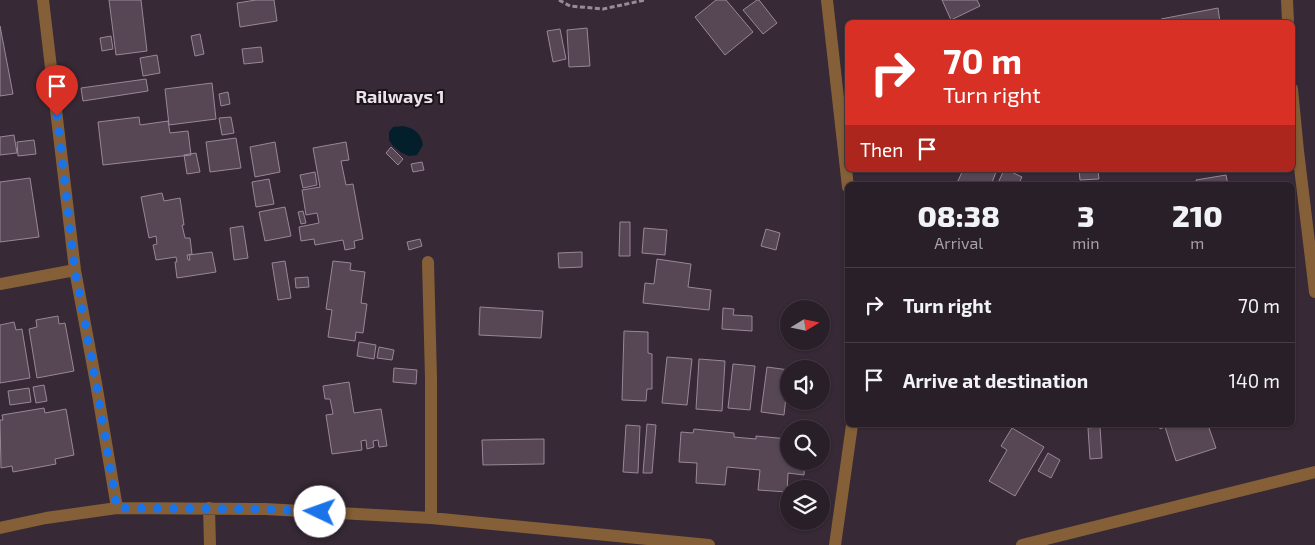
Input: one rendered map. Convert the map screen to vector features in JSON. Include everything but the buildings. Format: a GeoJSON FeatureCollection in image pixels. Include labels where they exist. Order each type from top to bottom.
{"type":"FeatureCollection","features":[{"type":"Feature","properties":{"kind":"street"},"geometry":{"type":"LineString","coordinates":[[43,0],[75,270],[117,508]]}},
{"type":"Feature","properties":{"kind":"street"},"geometry":{"type":"LineString","coordinates":[[827,0],[845,160]]}},
{"type":"Feature","properties":{"kind":"street"},"geometry":{"type":"LineString","coordinates":[[1287,0],[1288,20]]}},
{"type":"Feature","properties":{"kind":"street"},"geometry":{"type":"LineString","coordinates":[[1295,120],[1315,292]]}},
{"type":"Feature","properties":{"kind":"street"},"geometry":{"type":"LineString","coordinates":[[428,262],[431,378],[431,518]]}},
{"type":"Feature","properties":{"kind":"street"},"geometry":{"type":"LineString","coordinates":[[0,284],[75,270]]}},
{"type":"Feature","properties":{"kind":"street"},"geometry":{"type":"LineString","coordinates":[[834,545],[852,427]]}},
{"type":"Feature","properties":{"kind":"street"},"geometry":{"type":"LineString","coordinates":[[1022,545],[1315,472]]}},
{"type":"Feature","properties":{"kind":"street"},"geometry":{"type":"LineString","coordinates":[[0,528],[46,518],[117,508],[265,509],[431,518],[709,545]]}},
{"type":"Feature","properties":{"kind":"street"},"geometry":{"type":"LineString","coordinates":[[209,508],[210,545]]}},
{"type":"Feature","properties":{"kind":"path"},"geometry":{"type":"LineString","coordinates":[[558,0],[570,6],[603,9],[645,0]]}},
{"type":"Feature","properties":{"kind":"water"},"geometry":{"type":"Polygon","coordinates":[[[403,126],[414,130],[421,137],[423,145],[417,155],[409,156],[402,153],[389,140],[389,132],[393,127],[403,126]]]}},
{"type":"Feature","properties":{"kind":"district","name":"Railways 1"},"geometry":{"type":"Point","coordinates":[400,97]}},
{"type":"Feature","properties":{"kind":"route"},"geometry":{"type":"LineString","coordinates":[[57,116],[75,270],[117,508],[265,509],[320,512]]}}]}
